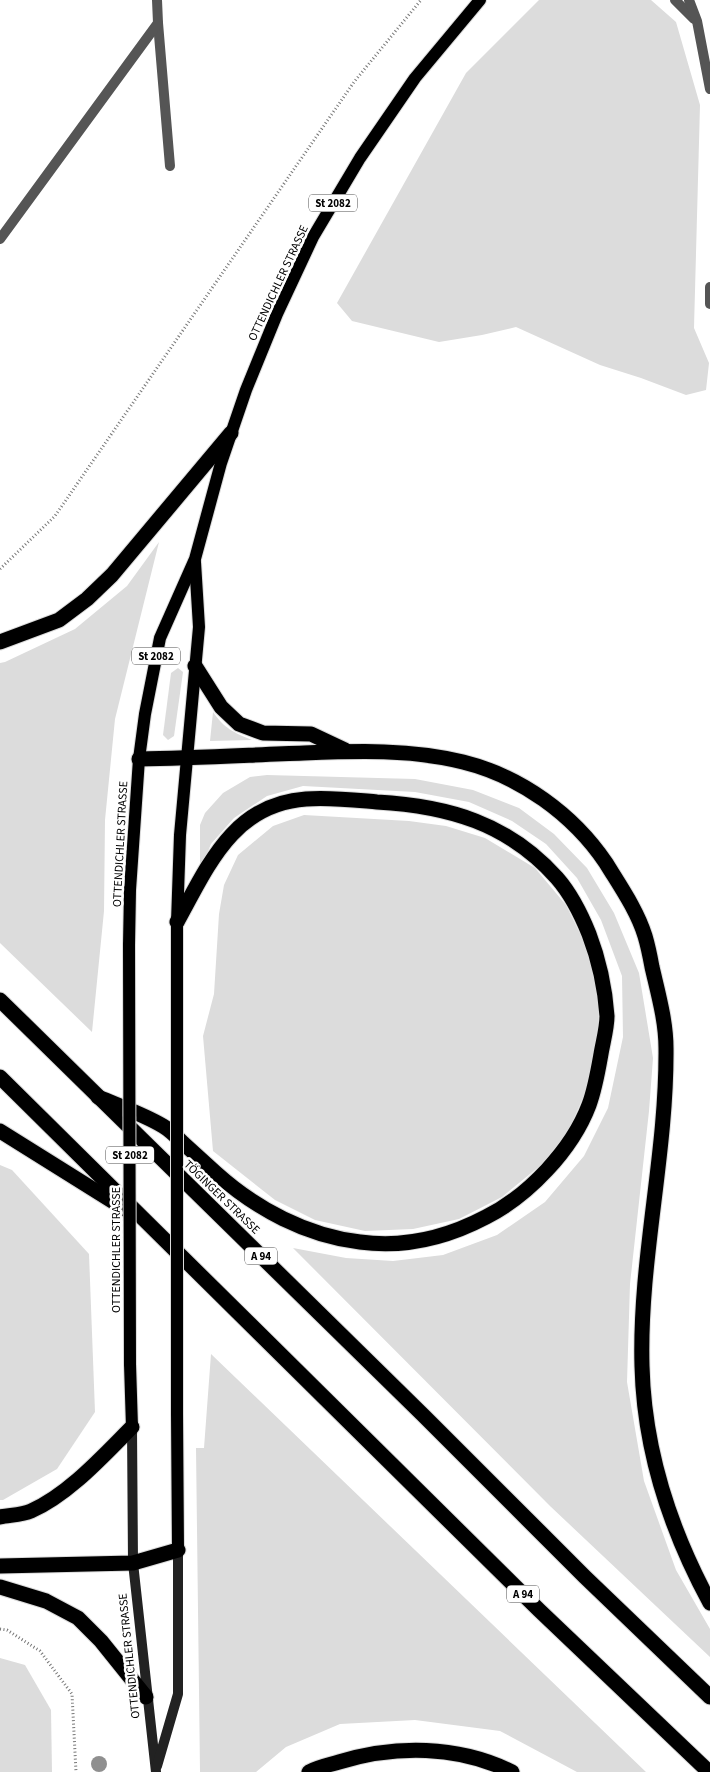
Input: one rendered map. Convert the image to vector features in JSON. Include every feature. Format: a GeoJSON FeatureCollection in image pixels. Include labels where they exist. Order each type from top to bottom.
{"type":"FeatureCollection","features":[{"type":"Feature","properties":{"kind":"highway"},"geometry":{"type":"LineString","coordinates":[[0,642],[59,620],[87,599],[112,575],[231,433]]}},
{"type":"Feature","properties":{"kind":"highway"},"geometry":{"type":"LineString","coordinates":[[195,666],[221,707],[239,724],[263,733],[311,734],[349,752]]}},
{"type":"Feature","properties":{"kind":"highway"},"geometry":{"type":"LineString","coordinates":[[139,759],[394,752],[464,762],[499,774],[530,790],[573,822],[595,847],[631,903],[645,934],[659,997],[666,1045],[664,1118],[643,1312],[642,1365],[645,1413],[671,1520],[695,1576],[710,1603]]}},
{"type":"Feature","properties":{"kind":"highway"},"geometry":{"type":"LineString","coordinates":[[98,1097],[165,1126],[231,1186],[289,1222],[319,1233],[362,1243],[416,1242],[472,1224],[496,1212],[517,1198],[546,1171],[576,1132],[588,1106],[596,1079],[607,1019],[597,956],[586,927],[572,898],[556,877],[516,842],[474,820],[446,810],[402,803],[316,798],[288,801],[254,815],[238,827],[218,850],[177,922]]}},
{"type":"Feature","properties":{"kind":"highway","name":"TÖGINGER STRASSE"},"geometry":{"type":"LineString","coordinates":[[0,1000],[424,1416],[585,1577],[710,1697]]}},
{"type":"Feature","properties":{"kind":"highway","name":"A 94"},"geometry":{"type":"LineString","coordinates":[[0,1077],[151,1224],[539,1610],[709,1772]]}},
{"type":"Feature","properties":{"kind":"highway"},"geometry":{"type":"LineString","coordinates":[[0,1131],[151,1224]]}},
{"type":"Feature","properties":{"kind":"highway"},"geometry":{"type":"LineString","coordinates":[[0,1517],[30,1512],[57,1495],[86,1473],[132,1427]]}},
{"type":"Feature","properties":{"kind":"highway"},"geometry":{"type":"LineString","coordinates":[[0,1566],[133,1563],[178,1550]]}},
{"type":"Feature","properties":{"kind":"highway"},"geometry":{"type":"LineString","coordinates":[[0,1587],[46,1601],[78,1618],[101,1642],[146,1697]]}},
{"type":"Feature","properties":{"kind":"highway"},"geometry":{"type":"LineString","coordinates":[[309,1772],[363,1755],[401,1750],[444,1752],[495,1763],[512,1772]]}},
{"type":"Feature","properties":{"kind":"main road","name":"OTTENDICHLER STRASSE"},"geometry":{"type":"LineString","coordinates":[[156,1771],[146,1697],[133,1563],[130,1364],[130,890],[139,759],[145,714],[160,638],[195,558],[221,463],[246,390],[277,314],[312,237],[360,158],[415,78],[480,0]]}},
{"type":"Feature","properties":{"kind":"main road","name":"OTTENDICHLER STRASSE"},"geometry":{"type":"LineString","coordinates":[[156,1771],[178,1694],[177,922],[180,835],[199,627],[195,558]]}},
{"type":"Feature","properties":{"kind":"lane"},"geometry":{"type":"LineString","coordinates":[[157,0],[170,166]]}},
{"type":"Feature","properties":{"kind":"lane"},"geometry":{"type":"LineString","coordinates":[[675,0],[697,21]]}},
{"type":"Feature","properties":{"kind":"lane"},"geometry":{"type":"LineString","coordinates":[[689,0],[697,21],[710,89]]}},
{"type":"Feature","properties":{"kind":"lane"},"geometry":{"type":"LineString","coordinates":[[0,238],[158,22]]}},
{"type":"Feature","properties":{"kind":"lane"},"geometry":{"type":"LineString","coordinates":[[710,287],[710,304]]}},
{"type":"Feature","properties":{"kind":"path"},"geometry":{"type":"LineString","coordinates":[[0,569],[55,516],[354,82],[421,0]]}},
{"type":"Feature","properties":{"kind":"path"},"geometry":{"type":"LineString","coordinates":[[0,1629],[7,1630],[40,1651],[72,1694],[76,1772]]}},
{"type":"Feature","properties":{"kind":"shaded area"},"geometry":{"type":"Polygon","coordinates":[[[539,0],[651,0],[676,22],[700,105],[694,328],[709,363],[706,390],[686,395],[600,365],[516,327],[439,342],[352,321],[337,303],[466,73],[539,0]]]}},
{"type":"Feature","properties":{"kind":"shaded area"},"geometry":{"type":"Polygon","coordinates":[[[159,542],[115,719],[105,820],[104,911],[92,1032],[0,943],[0,663],[75,629],[127,586],[159,542]]]}},
{"type":"Feature","properties":{"kind":"shaded area"},"geometry":{"type":"Polygon","coordinates":[[[178,668],[183,672],[174,736],[168,740],[163,735],[171,673],[178,668]]]}},
{"type":"Feature","properties":{"kind":"shaded area"},"geometry":{"type":"Polygon","coordinates":[[[213,712],[230,729],[252,740],[210,741],[213,712]]]}},
{"type":"Feature","properties":{"kind":"shaded area"},"geometry":{"type":"Polygon","coordinates":[[[267,775],[415,779],[473,790],[519,808],[554,834],[587,868],[614,913],[639,973],[653,1058],[630,1284],[627,1382],[644,1481],[676,1570],[710,1629],[710,1657],[550,1506],[293,1248],[346,1258],[393,1261],[443,1255],[497,1235],[545,1202],[584,1156],[608,1108],[623,1037],[622,976],[601,920],[577,878],[546,844],[512,821],[469,802],[415,792],[303,786],[267,796],[234,818],[211,844],[200,871],[200,825],[205,813],[223,793],[250,777],[267,775]]]}},
{"type":"Feature","properties":{"kind":"shaded area"},"geometry":{"type":"Polygon","coordinates":[[[304,815],[409,821],[446,826],[485,838],[535,868],[566,905],[590,954],[599,999],[598,1044],[585,1093],[568,1132],[541,1165],[502,1197],[459,1219],[413,1229],[365,1231],[315,1220],[275,1200],[213,1151],[203,1036],[214,994],[219,914],[224,885],[238,855],[273,826],[304,815]]]}},
{"type":"Feature","properties":{"kind":"shaded area"},"geometry":{"type":"Polygon","coordinates":[[[0,1165],[12,1170],[89,1254],[95,1412],[57,1469],[3,1500],[0,1500],[0,1165]]]}},
{"type":"Feature","properties":{"kind":"shaded area"},"geometry":{"type":"Polygon","coordinates":[[[211,1354],[646,1772],[577,1772],[500,1731],[415,1720],[340,1724],[286,1747],[256,1772],[200,1772],[196,1448],[204,1448],[211,1354]]]}},
{"type":"Feature","properties":{"kind":"shaded area"},"geometry":{"type":"Polygon","coordinates":[[[0,1658],[25,1665],[51,1710],[52,1772],[0,1772],[0,1658]]]}}]}
